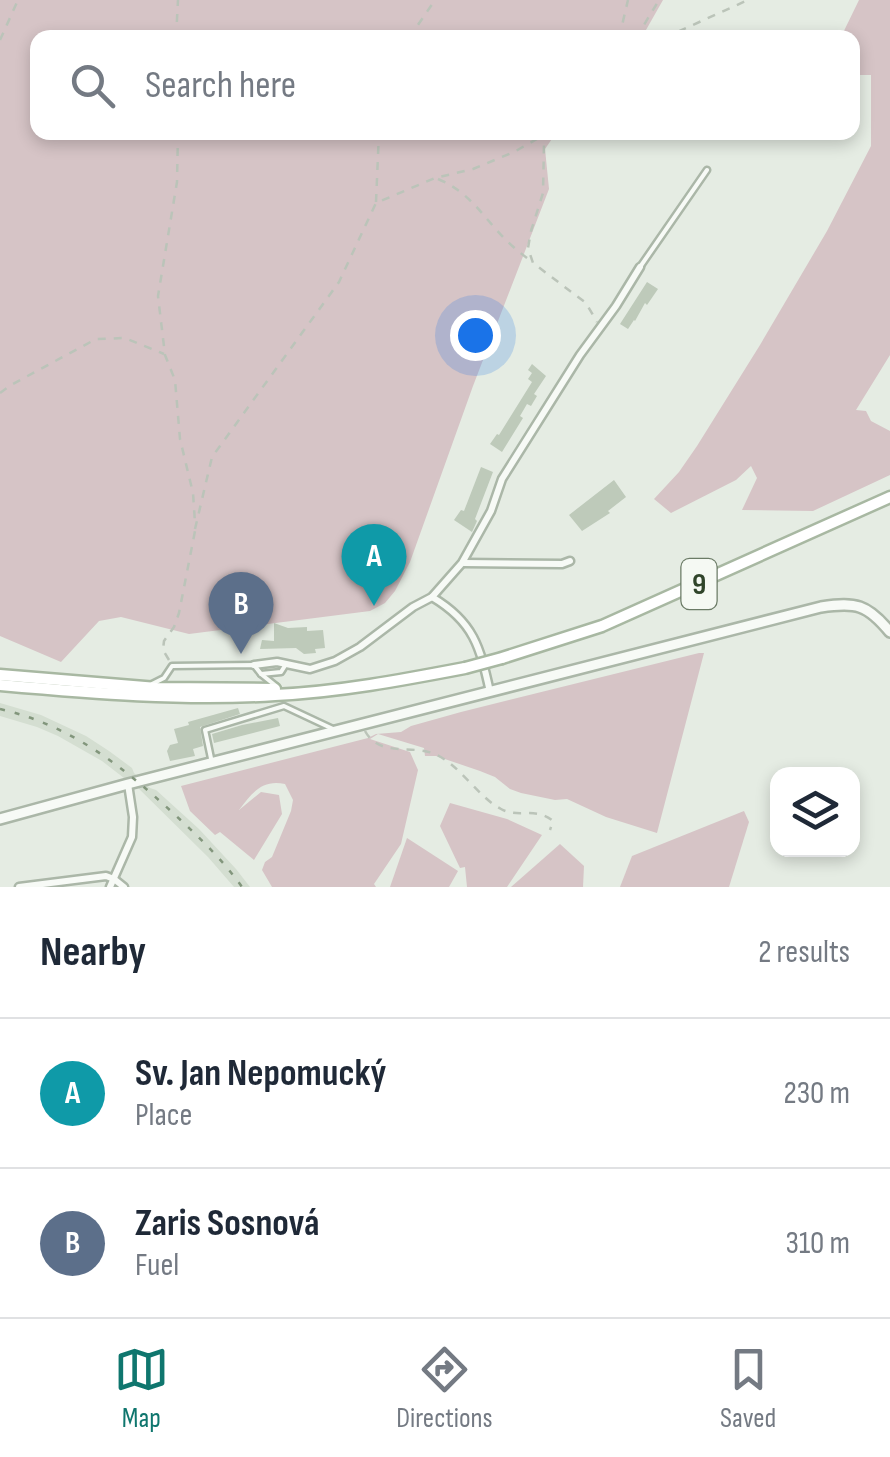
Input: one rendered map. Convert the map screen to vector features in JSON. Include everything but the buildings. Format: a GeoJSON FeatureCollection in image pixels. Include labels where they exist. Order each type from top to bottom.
{"type":"FeatureCollection","features":[{"type":"Feature","properties":{"kind":"main road","name":"9"},"geometry":{"type":"LineString","coordinates":[[0,685],[123,694],[280,695],[372,685],[465,668],[602,626],[890,498]]}},
{"type":"Feature","properties":{"kind":"main road","name":"9"},"geometry":{"type":"LineString","coordinates":[[0,675],[157,688],[326,690]]}},
{"type":"Feature","properties":{"kind":"street"},"geometry":{"type":"LineString","coordinates":[[254,665],[276,662],[310,669],[336,660],[432,597],[462,562],[486,521],[502,478],[640,267]]}},
{"type":"Feature","properties":{"kind":"street"},"geometry":{"type":"LineString","coordinates":[[462,562],[570,561]]}},
{"type":"Feature","properties":{"kind":"street"},"geometry":{"type":"LineString","coordinates":[[432,597],[463,622],[481,650],[490,692]]}},
{"type":"Feature","properties":{"kind":"street"},"geometry":{"type":"LineString","coordinates":[[0,818],[821,607],[848,603],[860,606],[890,632]]}},
{"type":"Feature","properties":{"kind":"street"},"geometry":{"type":"LineString","coordinates":[[110,887],[132,837],[134,816],[128,784]]}},
{"type":"Feature","properties":{"kind":"street"},"geometry":{"type":"LineString","coordinates":[[20,887],[106,876],[124,887]]}},
{"type":"Feature","properties":{"kind":"lane"},"geometry":{"type":"LineString","coordinates":[[640,267],[706,170]]}},
{"type":"Feature","properties":{"kind":"lane"},"geometry":{"type":"LineString","coordinates":[[261,674],[280,672],[286,664]]}},
{"type":"Feature","properties":{"kind":"lane"},"geometry":{"type":"LineString","coordinates":[[124,686],[154,684],[172,666],[254,665],[280,689]]}},
{"type":"Feature","properties":{"kind":"lane"},"geometry":{"type":"LineString","coordinates":[[212,763],[205,730],[284,706],[338,731]]}},
{"type":"Feature","properties":{"kind":"path"},"geometry":{"type":"LineString","coordinates":[[0,40],[18,0]]}},
{"type":"Feature","properties":{"kind":"path"},"geometry":{"type":"LineString","coordinates":[[176,30],[178,0]]}},
{"type":"Feature","properties":{"kind":"path"},"geometry":{"type":"LineString","coordinates":[[414,30],[435,0]]}},
{"type":"Feature","properties":{"kind":"path"},"geometry":{"type":"LineString","coordinates":[[620,30],[628,0]]}},
{"type":"Feature","properties":{"kind":"path"},"geometry":{"type":"LineString","coordinates":[[641,30],[660,0]]}},
{"type":"Feature","properties":{"kind":"path"},"geometry":{"type":"LineString","coordinates":[[682,30],[748,0]]}},
{"type":"Feature","properties":{"kind":"path"},"geometry":{"type":"LineString","coordinates":[[178,140],[176,182],[158,296],[166,354],[175,380],[180,440],[193,493],[196,529]]}},
{"type":"Feature","properties":{"kind":"path"},"geometry":{"type":"LineString","coordinates":[[172,666],[163,650],[164,641],[179,613],[212,457],[339,282],[376,203],[380,140]]}},
{"type":"Feature","properties":{"kind":"path"},"geometry":{"type":"LineString","coordinates":[[376,203],[514,152],[536,140]]}},
{"type":"Feature","properties":{"kind":"path"},"geometry":{"type":"LineString","coordinates":[[533,264],[528,248],[544,192],[546,140]]}},
{"type":"Feature","properties":{"kind":"path"},"geometry":{"type":"LineString","coordinates":[[435,178],[453,185],[533,264],[586,302],[600,328]]}},
{"type":"Feature","properties":{"kind":"path"},"geometry":{"type":"LineString","coordinates":[[0,393],[96,340],[125,338],[166,354]]}},
{"type":"Feature","properties":{"kind":"path"},"geometry":{"type":"LineString","coordinates":[[362,725],[370,741],[378,746],[433,753],[500,809],[544,814],[552,821],[550,830]]}},
{"type":"Feature","properties":{"kind":"shaded area"},"geometry":{"type":"Polygon","coordinates":[[[0,0],[663,0],[646,30],[30,30],[30,140],[551,140],[545,149],[549,189],[410,562],[385,603],[370,611],[189,634],[121,617],[99,621],[61,662],[0,636],[0,0]]]}},
{"type":"Feature","properties":{"kind":"shaded area"},"geometry":{"type":"Polygon","coordinates":[[[859,0],[890,0],[890,355],[856,410],[866,411],[871,421],[890,431],[890,475],[813,511],[742,510],[757,478],[751,466],[736,480],[671,513],[654,499],[697,446],[760,345],[871,146],[871,75],[860,75],[860,30],[844,30],[859,0]]]}},
{"type":"Feature","properties":{"kind":"shaded area"},"geometry":{"type":"Polygon","coordinates":[[[704,653],[657,833],[606,817],[567,799],[521,793],[495,777],[436,756],[425,756],[424,748],[378,734],[370,739],[410,752],[418,770],[401,844],[374,884],[376,887],[272,887],[262,870],[272,857],[291,811],[293,800],[285,784],[264,786],[239,810],[261,792],[279,795],[282,814],[254,860],[220,832],[215,835],[190,811],[181,786],[376,734],[401,732],[461,712],[704,653]]]}},
{"type":"Feature","properties":{"kind":"shaded area"},"geometry":{"type":"Polygon","coordinates":[[[0,703],[41,715],[109,751],[199,829],[250,887],[234,887],[128,778],[58,736],[0,716],[0,703]]]}},
{"type":"Feature","properties":{"kind":"shaded area"},"geometry":{"type":"Polygon","coordinates":[[[450,803],[507,819],[542,835],[507,887],[467,887],[465,867],[460,868],[440,826],[450,803]]]}},
{"type":"Feature","properties":{"kind":"shaded area"},"geometry":{"type":"Polygon","coordinates":[[[744,811],[749,822],[729,887],[620,887],[632,856],[744,811]]]}},
{"type":"Feature","properties":{"kind":"shaded area"},"geometry":{"type":"Polygon","coordinates":[[[407,838],[458,871],[449,887],[390,887],[407,838]]]}},
{"type":"Feature","properties":{"kind":"shaded area"},"geometry":{"type":"Polygon","coordinates":[[[560,844],[584,866],[583,887],[511,887],[560,844]]]}},
{"type":"Feature","properties":{"kind":"railway"},"geometry":{"type":"LineString","coordinates":[[0,709],[49,725],[114,763],[192,830],[242,887]]}},
{"type":"Feature","properties":{"kind":"place","name":"Sv. Jan Nepomucký"},"geometry":{"type":"Point","coordinates":[374,606]}},
{"type":"Feature","properties":{"kind":"place","name":"Zaris Sosnová"},"geometry":{"type":"Point","coordinates":[241,654]}}]}
